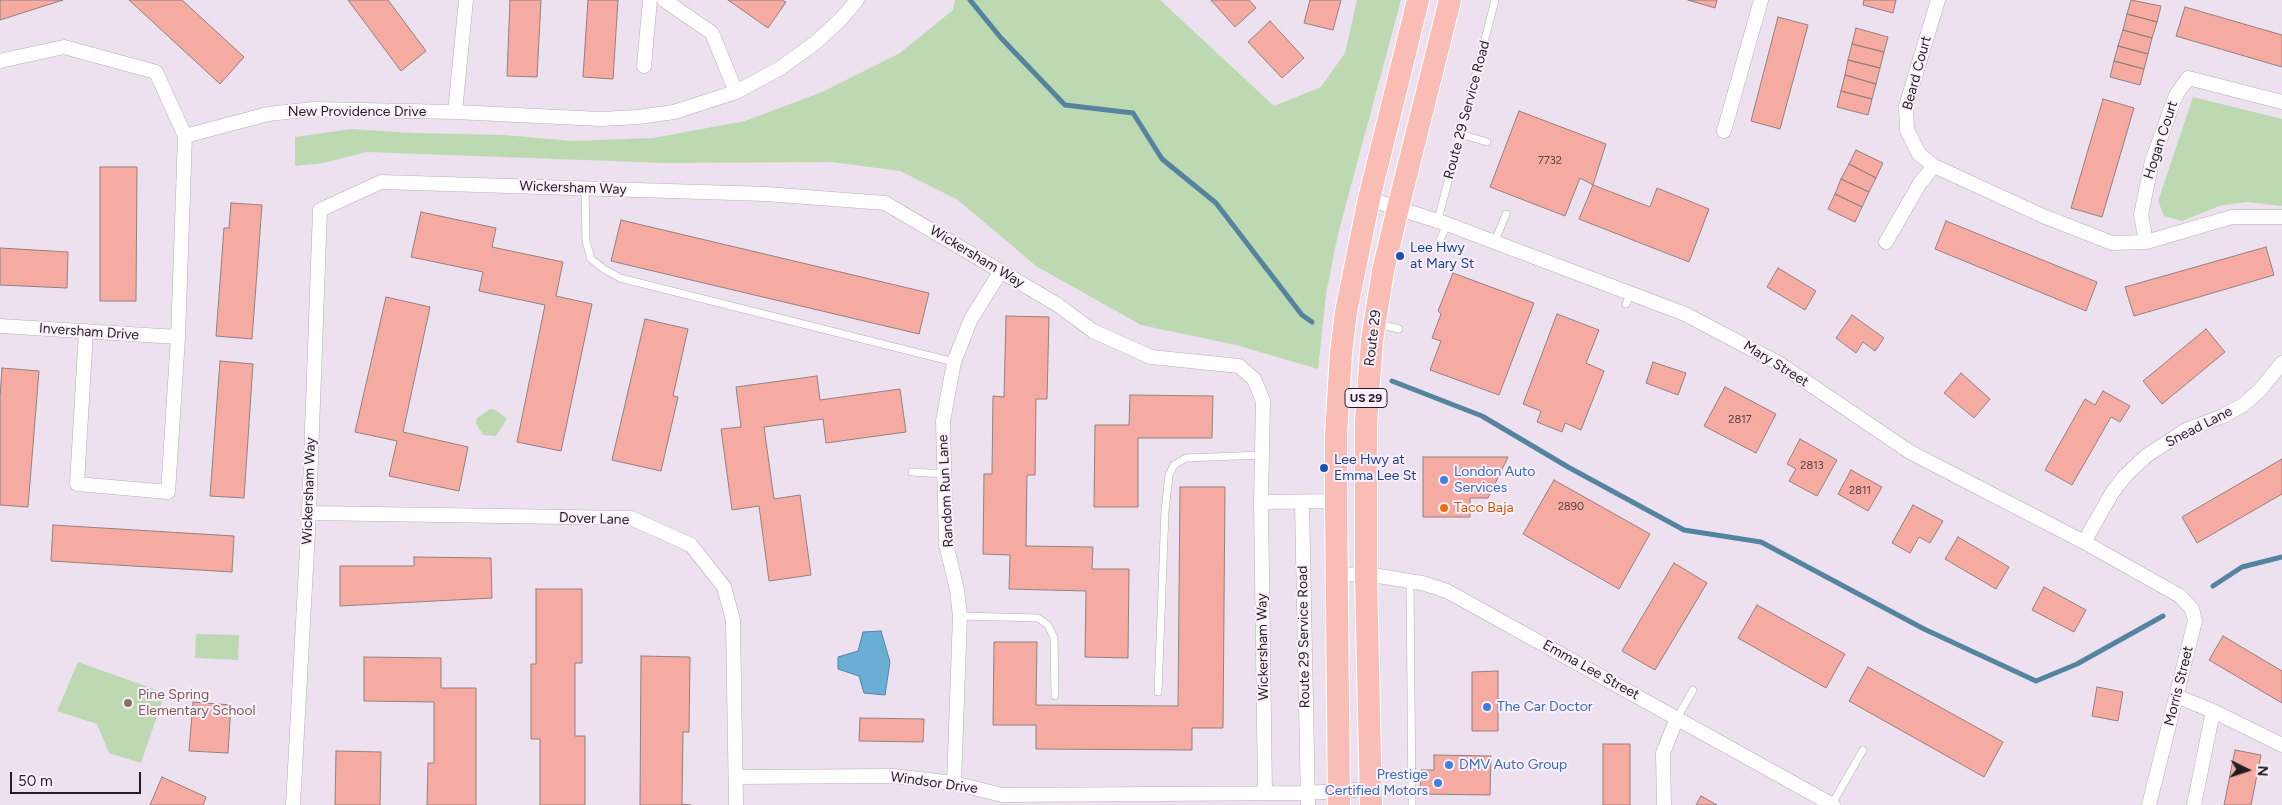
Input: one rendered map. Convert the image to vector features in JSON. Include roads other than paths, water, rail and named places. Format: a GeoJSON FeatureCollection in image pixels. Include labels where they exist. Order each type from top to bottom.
{"type":"FeatureCollection","features":[{"type":"Feature","properties":{"kind":"main road","name":"US 29"},"geometry":{"type":"LineString","coordinates":[[1338,798],[1336,435],[1341,352],[1346,312],[1368,199],[1418,0]]}},
{"type":"Feature","properties":{"kind":"main road","name":"Route 29"},"geometry":{"type":"LineString","coordinates":[[1371,797],[1366,574],[1366,405],[1374,323],[1383,271],[1450,0]]}},
{"type":"Feature","properties":{"kind":"street"},"geometry":{"type":"LineString","coordinates":[[455,112],[466,0]]}},
{"type":"Feature","properties":{"kind":"street"},"geometry":{"type":"LineString","coordinates":[[644,66],[650,0]]}},
{"type":"Feature","properties":{"kind":"street"},"geometry":{"type":"LineString","coordinates":[[664,0],[712,33],[736,92]]}},
{"type":"Feature","properties":{"kind":"street","name":"New Providence Drive"},"geometry":{"type":"LineString","coordinates":[[185,136],[268,114],[314,109],[455,112],[601,119],[638,117],[674,112],[736,92],[779,69],[815,43],[841,19],[857,0]]}},
{"type":"Feature","properties":{"kind":"street"},"geometry":{"type":"LineString","coordinates":[[1724,131],[1761,0]]}},
{"type":"Feature","properties":{"kind":"street","name":"Beard Court"},"geometry":{"type":"LineString","coordinates":[[1938,0],[1906,106],[1907,130],[1919,154],[1934,166],[1961,180],[2043,216],[2112,242],[2146,242]]}},
{"type":"Feature","properties":{"kind":"street"},"geometry":{"type":"LineString","coordinates":[[0,61],[64,46],[156,72],[185,136],[178,337],[168,492],[77,484],[86,332]]}},
{"type":"Feature","properties":{"kind":"street","name":"Hogan Court"},"geometry":{"type":"LineString","coordinates":[[2146,242],[2141,215],[2152,161],[2176,95],[2188,78],[2282,102]]}},
{"type":"Feature","properties":{"kind":"street"},"geometry":{"type":"LineString","coordinates":[[1886,242],[1920,184],[1934,166]]}},
{"type":"Feature","properties":{"kind":"street","name":"Wickersham Way"},"geometry":{"type":"LineString","coordinates":[[293,805],[309,513],[320,210],[381,182],[766,194],[886,203],[1058,305],[1093,331],[1151,357],[1239,366],[1254,379],[1263,401],[1261,502],[1265,793]]}},
{"type":"Feature","properties":{"kind":"street","name":"Mary Street"},"geometry":{"type":"LineString","coordinates":[[1368,199],[1443,222],[1495,241],[1629,298],[1685,314],[1734,338],[1780,364],[1910,452],[2084,542],[2158,584]]}},
{"type":"Feature","properties":{"kind":"street"},"geometry":{"type":"LineString","coordinates":[[2146,242],[2232,217],[2282,217]]}},
{"type":"Feature","properties":{"kind":"street","name":"Random Run Lane"},"geometry":{"type":"LineString","coordinates":[[954,783],[960,616],[957,590],[946,544],[943,421],[954,362],[971,319],[1001,271]]}},
{"type":"Feature","properties":{"kind":"street","name":"Inversham Drive"},"geometry":{"type":"LineString","coordinates":[[0,326],[178,337]]}},
{"type":"Feature","properties":{"kind":"street","name":"Snead Lane"},"geometry":{"type":"LineString","coordinates":[[2084,542],[2112,493],[2146,456],[2186,430],[2223,416],[2243,404],[2260,390],[2282,363]]}},
{"type":"Feature","properties":{"kind":"street"},"geometry":{"type":"LineString","coordinates":[[1261,502],[1336,501]]}},
{"type":"Feature","properties":{"kind":"street","name":"Route 29 Service Road"},"geometry":{"type":"LineString","coordinates":[[1302,502],[1308,799]]}},
{"type":"Feature","properties":{"kind":"street","name":"Dover Lane"},"geometry":{"type":"LineString","coordinates":[[309,513],[631,518],[690,545],[724,588],[733,620],[736,805]]}},
{"type":"Feature","properties":{"kind":"street","name":"Emma Lee Street"},"geometry":{"type":"LineString","coordinates":[[1336,575],[1366,574],[1410,581],[1447,591],[1832,805]]}},
{"type":"Feature","properties":{"kind":"street","name":"Morris Street"},"geometry":{"type":"LineString","coordinates":[[2149,805],[2195,621],[2192,609],[2187,602],[2158,584]]}},
{"type":"Feature","properties":{"kind":"street"},"geometry":{"type":"LineString","coordinates":[[2176,696],[2213,711],[2282,745]]}},
{"type":"Feature","properties":{"kind":"street"},"geometry":{"type":"LineString","coordinates":[[2194,805],[2213,711]]}},
{"type":"Feature","properties":{"kind":"street"},"geometry":{"type":"LineString","coordinates":[[1664,805],[1663,753],[1677,718]]}},
{"type":"Feature","properties":{"kind":"street","name":"Windsor Drive"},"geometry":{"type":"LineString","coordinates":[[736,777],[894,776],[954,783],[1002,795],[1265,793],[1308,799],[1371,797]]}},
{"type":"Feature","properties":{"kind":"lane","name":"Route 29 Service Road"},"geometry":{"type":"LineString","coordinates":[[1440,240],[1460,134],[1495,0]]}},
{"type":"Feature","properties":{"kind":"lane"},"geometry":{"type":"LineString","coordinates":[[1460,134],[1487,142]]}},
{"type":"Feature","properties":{"kind":"lane"},"geometry":{"type":"LineString","coordinates":[[585,189],[586,240],[591,259],[620,278],[954,362]]}},
{"type":"Feature","properties":{"kind":"lane"},"geometry":{"type":"LineString","coordinates":[[1495,241],[1506,214]]}},
{"type":"Feature","properties":{"kind":"lane"},"geometry":{"type":"LineString","coordinates":[[1374,323],[1399,329]]}},
{"type":"Feature","properties":{"kind":"lane"},"geometry":{"type":"LineString","coordinates":[[1158,692],[1164,511],[1169,475],[1174,465],[1186,458],[1262,456]]}},
{"type":"Feature","properties":{"kind":"lane"},"geometry":{"type":"LineString","coordinates":[[912,472],[944,474]]}},
{"type":"Feature","properties":{"kind":"lane"},"geometry":{"type":"LineString","coordinates":[[1410,581],[1412,805]]}},
{"type":"Feature","properties":{"kind":"lane"},"geometry":{"type":"LineString","coordinates":[[960,616],[1038,618],[1048,625],[1054,638],[1055,696]]}},
{"type":"Feature","properties":{"kind":"lane"},"geometry":{"type":"LineString","coordinates":[[1677,718],[1693,690]]}},
{"type":"Feature","properties":{"kind":"lane"},"geometry":{"type":"LineString","coordinates":[[1832,805],[1864,750]]}},
{"type":"Feature","properties":{"kind":"lane"},"geometry":{"type":"LineString","coordinates":[[1371,797],[1412,790]]}},
{"type":"Feature","properties":{"kind":"water"},"geometry":{"type":"Polygon","coordinates":[[[881,631],[890,662],[885,695],[864,693],[859,676],[838,669],[838,657],[858,651],[863,632],[881,631]]]}},
{"type":"Feature","properties":{"kind":"waterway"},"geometry":{"type":"LineString","coordinates":[[970,0],[1001,38],[1065,105],[1133,113],[1162,159],[1216,203],[1302,315],[1312,322]]}},
{"type":"Feature","properties":{"kind":"waterway"},"geometry":{"type":"LineString","coordinates":[[1392,381],[1482,416],[1568,467],[1684,530],[1761,542],[1924,629],[2036,681],[2077,664],[2163,616]]}},
{"type":"Feature","properties":{"kind":"waterway"},"geometry":{"type":"LineString","coordinates":[[2213,586],[2242,567],[2282,557]]}},
{"type":"Feature","properties":{"kind":"place","name":"Lee Hwy at Mary St"},"geometry":{"type":"Point","coordinates":[1400,256]}},
{"type":"Feature","properties":{"kind":"place","name":"Lee Hwy at Emma Lee St"},"geometry":{"type":"Point","coordinates":[1324,468]}},
{"type":"Feature","properties":{"kind":"place","name":"London Auto Services"},"geometry":{"type":"Point","coordinates":[1444,480]}},
{"type":"Feature","properties":{"kind":"place","name":"Taco Baja"},"geometry":{"type":"Point","coordinates":[1444,508]}},
{"type":"Feature","properties":{"kind":"place","name":"Pine Spring Elementary School"},"geometry":{"type":"Point","coordinates":[128,703]}},
{"type":"Feature","properties":{"kind":"place","name":"The Car Doctor"},"geometry":{"type":"Point","coordinates":[1487,707]}},
{"type":"Feature","properties":{"kind":"place","name":"DMV Auto Group"},"geometry":{"type":"Point","coordinates":[1449,765]}},
{"type":"Feature","properties":{"kind":"place","name":"Prestige Certified Motors"},"geometry":{"type":"Point","coordinates":[1438,783]}}]}
